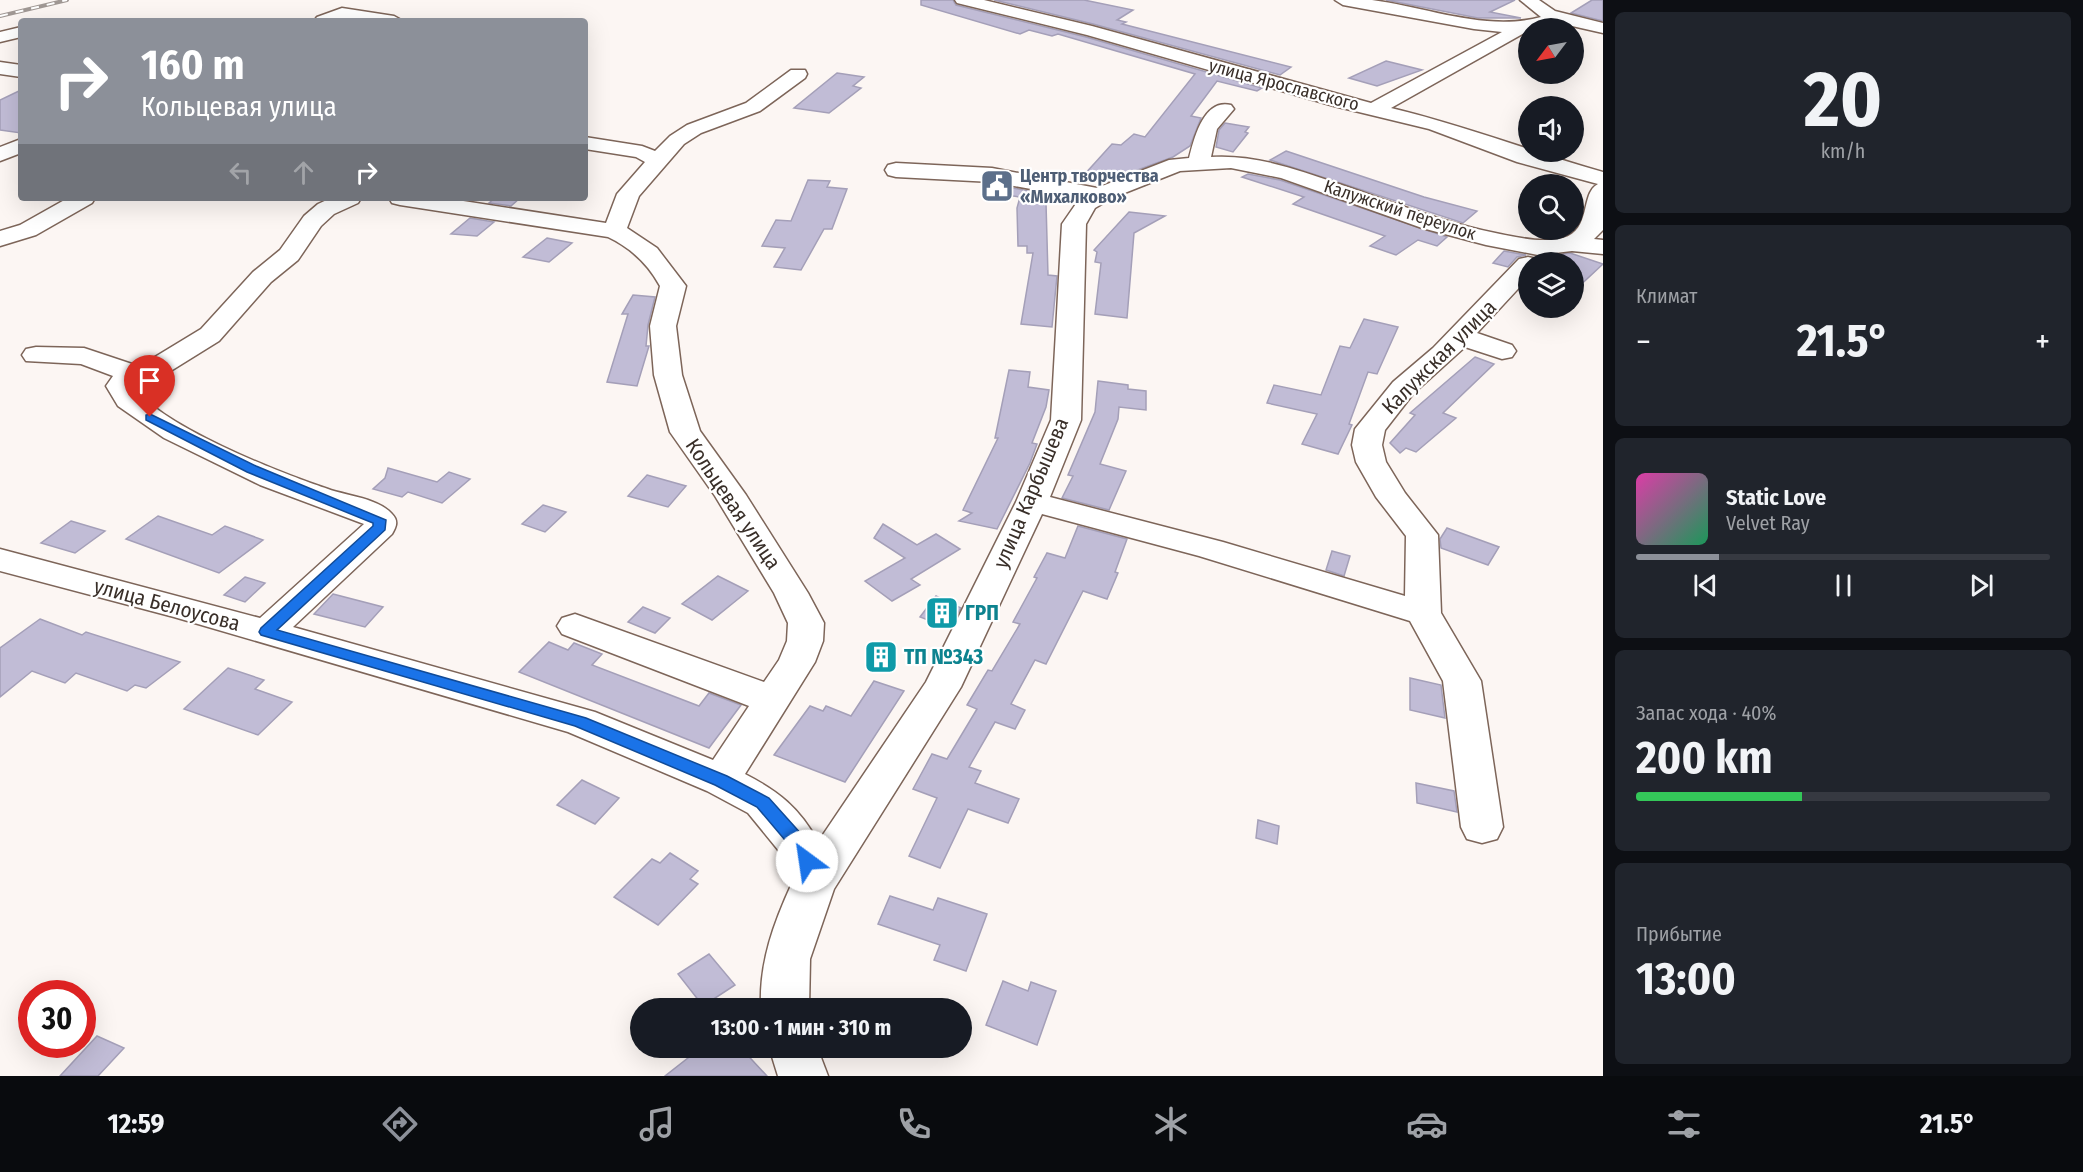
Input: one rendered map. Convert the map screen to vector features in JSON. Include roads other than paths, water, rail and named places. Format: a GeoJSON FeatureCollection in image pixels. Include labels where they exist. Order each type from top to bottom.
{"type":"FeatureCollection","features":[{"type":"Feature","properties":{"kind":"street","name":"улица Ярославского"},"geometry":{"type":"LineString","coordinates":[[963,0],[1092,32],[1375,110],[1436,124],[1525,157],[1603,179]]}},
{"type":"Feature","properties":{"kind":"street"},"geometry":{"type":"LineString","coordinates":[[1343,0],[1474,24],[1518,28]]}},
{"type":"Feature","properties":{"kind":"street"},"geometry":{"type":"LineString","coordinates":[[1528,0],[1557,18]]}},
{"type":"Feature","properties":{"kind":"street"},"geometry":{"type":"LineString","coordinates":[[330,18],[342,13],[374,18]]}},
{"type":"Feature","properties":{"kind":"street"},"geometry":{"type":"LineString","coordinates":[[1584,24],[1603,28]]}},
{"type":"Feature","properties":{"kind":"street"},"geometry":{"type":"LineString","coordinates":[[1375,110],[1518,30]]}},
{"type":"Feature","properties":{"kind":"street"},"geometry":{"type":"LineString","coordinates":[[0,37],[18,33]]}},
{"type":"Feature","properties":{"kind":"street"},"geometry":{"type":"LineString","coordinates":[[0,68],[18,71]]}},
{"type":"Feature","properties":{"kind":"street"},"geometry":{"type":"LineString","coordinates":[[614,231],[628,194],[656,160],[685,134],[753,107],[798,74]]}},
{"type":"Feature","properties":{"kind":"street"},"geometry":{"type":"LineString","coordinates":[[1199,162],[1207,128],[1224,109]]}},
{"type":"Feature","properties":{"kind":"street"},"geometry":{"type":"LineString","coordinates":[[588,143],[642,152],[656,160]]}},
{"type":"Feature","properties":{"kind":"street"},"geometry":{"type":"LineString","coordinates":[[0,155],[18,146]]}},
{"type":"Feature","properties":{"kind":"street","name":"улица Карбышева"},"geometry":{"type":"LineString","coordinates":[[815,881],[942,687],[1032,502],[1066,420],[1074,224],[1086,204],[1099,195],[1170,167],[1199,162]]}},
{"type":"Feature","properties":{"kind":"street","name":"Калужский переулок"},"geometry":{"type":"LineString","coordinates":[[1199,162],[1236,162],[1265,167],[1323,184],[1518,253]]}},
{"type":"Feature","properties":{"kind":"street"},"geometry":{"type":"LineString","coordinates":[[0,177],[18,169]]}},
{"type":"Feature","properties":{"kind":"street"},"geometry":{"type":"LineString","coordinates":[[896,170],[983,174],[1099,195]]}},
{"type":"Feature","properties":{"kind":"street"},"geometry":{"type":"LineString","coordinates":[[1572,244],[1592,229],[1603,190]]}},
{"type":"Feature","properties":{"kind":"street"},"geometry":{"type":"LineString","coordinates":[[0,239],[28,230],[79,201]]}},
{"type":"Feature","properties":{"kind":"street"},"geometry":{"type":"LineString","coordinates":[[36,355],[78,355],[129,372],[151,371],[210,335],[262,277],[292,253],[312,221],[326,209],[343,201]]}},
{"type":"Feature","properties":{"kind":"street","name":"Кольцевая улица"},"geometry":{"type":"LineString","coordinates":[[419,201],[614,231],[651,253],[673,286],[663,326],[668,375],[685,432],[774,564],[806,623],[801,655],[721,780]]}},
{"type":"Feature","properties":{"kind":"street","name":"Калужский переулок"},"geometry":{"type":"LineString","coordinates":[[1549,252],[1572,244],[1603,247]]}},
{"type":"Feature","properties":{"kind":"street","name":"Калужская улица"},"geometry":{"type":"LineString","coordinates":[[1482,826],[1462,681],[1423,613],[1422,535],[1371,462],[1368,436],[1370,429],[1404,388],[1443,354],[1518,273]]}},
{"type":"Feature","properties":{"kind":"street"},"geometry":{"type":"LineString","coordinates":[[1460,336],[1502,351]]}},
{"type":"Feature","properties":{"kind":"street"},"geometry":{"type":"LineString","coordinates":[[129,372],[120,386],[122,396],[150,417],[251,469],[380,520],[380,527],[266,632]]}},
{"type":"Feature","properties":{"kind":"street"},"geometry":{"type":"LineString","coordinates":[[1032,502],[1211,549],[1423,613]]}},
{"type":"Feature","properties":{"kind":"street","name":"улица Белоусова"},"geometry":{"type":"LineString","coordinates":[[0,560],[266,632],[581,722],[721,780],[763,802],[796,841],[815,881]]}},
{"type":"Feature","properties":{"kind":"street"},"geometry":{"type":"LineString","coordinates":[[575,626],[773,700]]}},
{"type":"Feature","properties":{"kind":"street"},"geometry":{"type":"LineString","coordinates":[[785,998],[794,929],[815,881]]}},
{"type":"Feature","properties":{"kind":"street"},"geometry":{"type":"LineString","coordinates":[[797,1058],[803,1076]]}},
{"type":"Feature","properties":{"kind":"railway"},"geometry":{"type":"LineString","coordinates":[[0,16],[67,0]]}},
{"type":"Feature","properties":{"kind":"place","name":"Центр творчества «Михалково»"},"geometry":{"type":"Point","coordinates":[997,186]}},
{"type":"Feature","properties":{"kind":"place","name":"ГРП"},"geometry":{"type":"Point","coordinates":[942,613]}},
{"type":"Feature","properties":{"kind":"place","name":"ТП №343"},"geometry":{"type":"Point","coordinates":[881,657]}}]}
